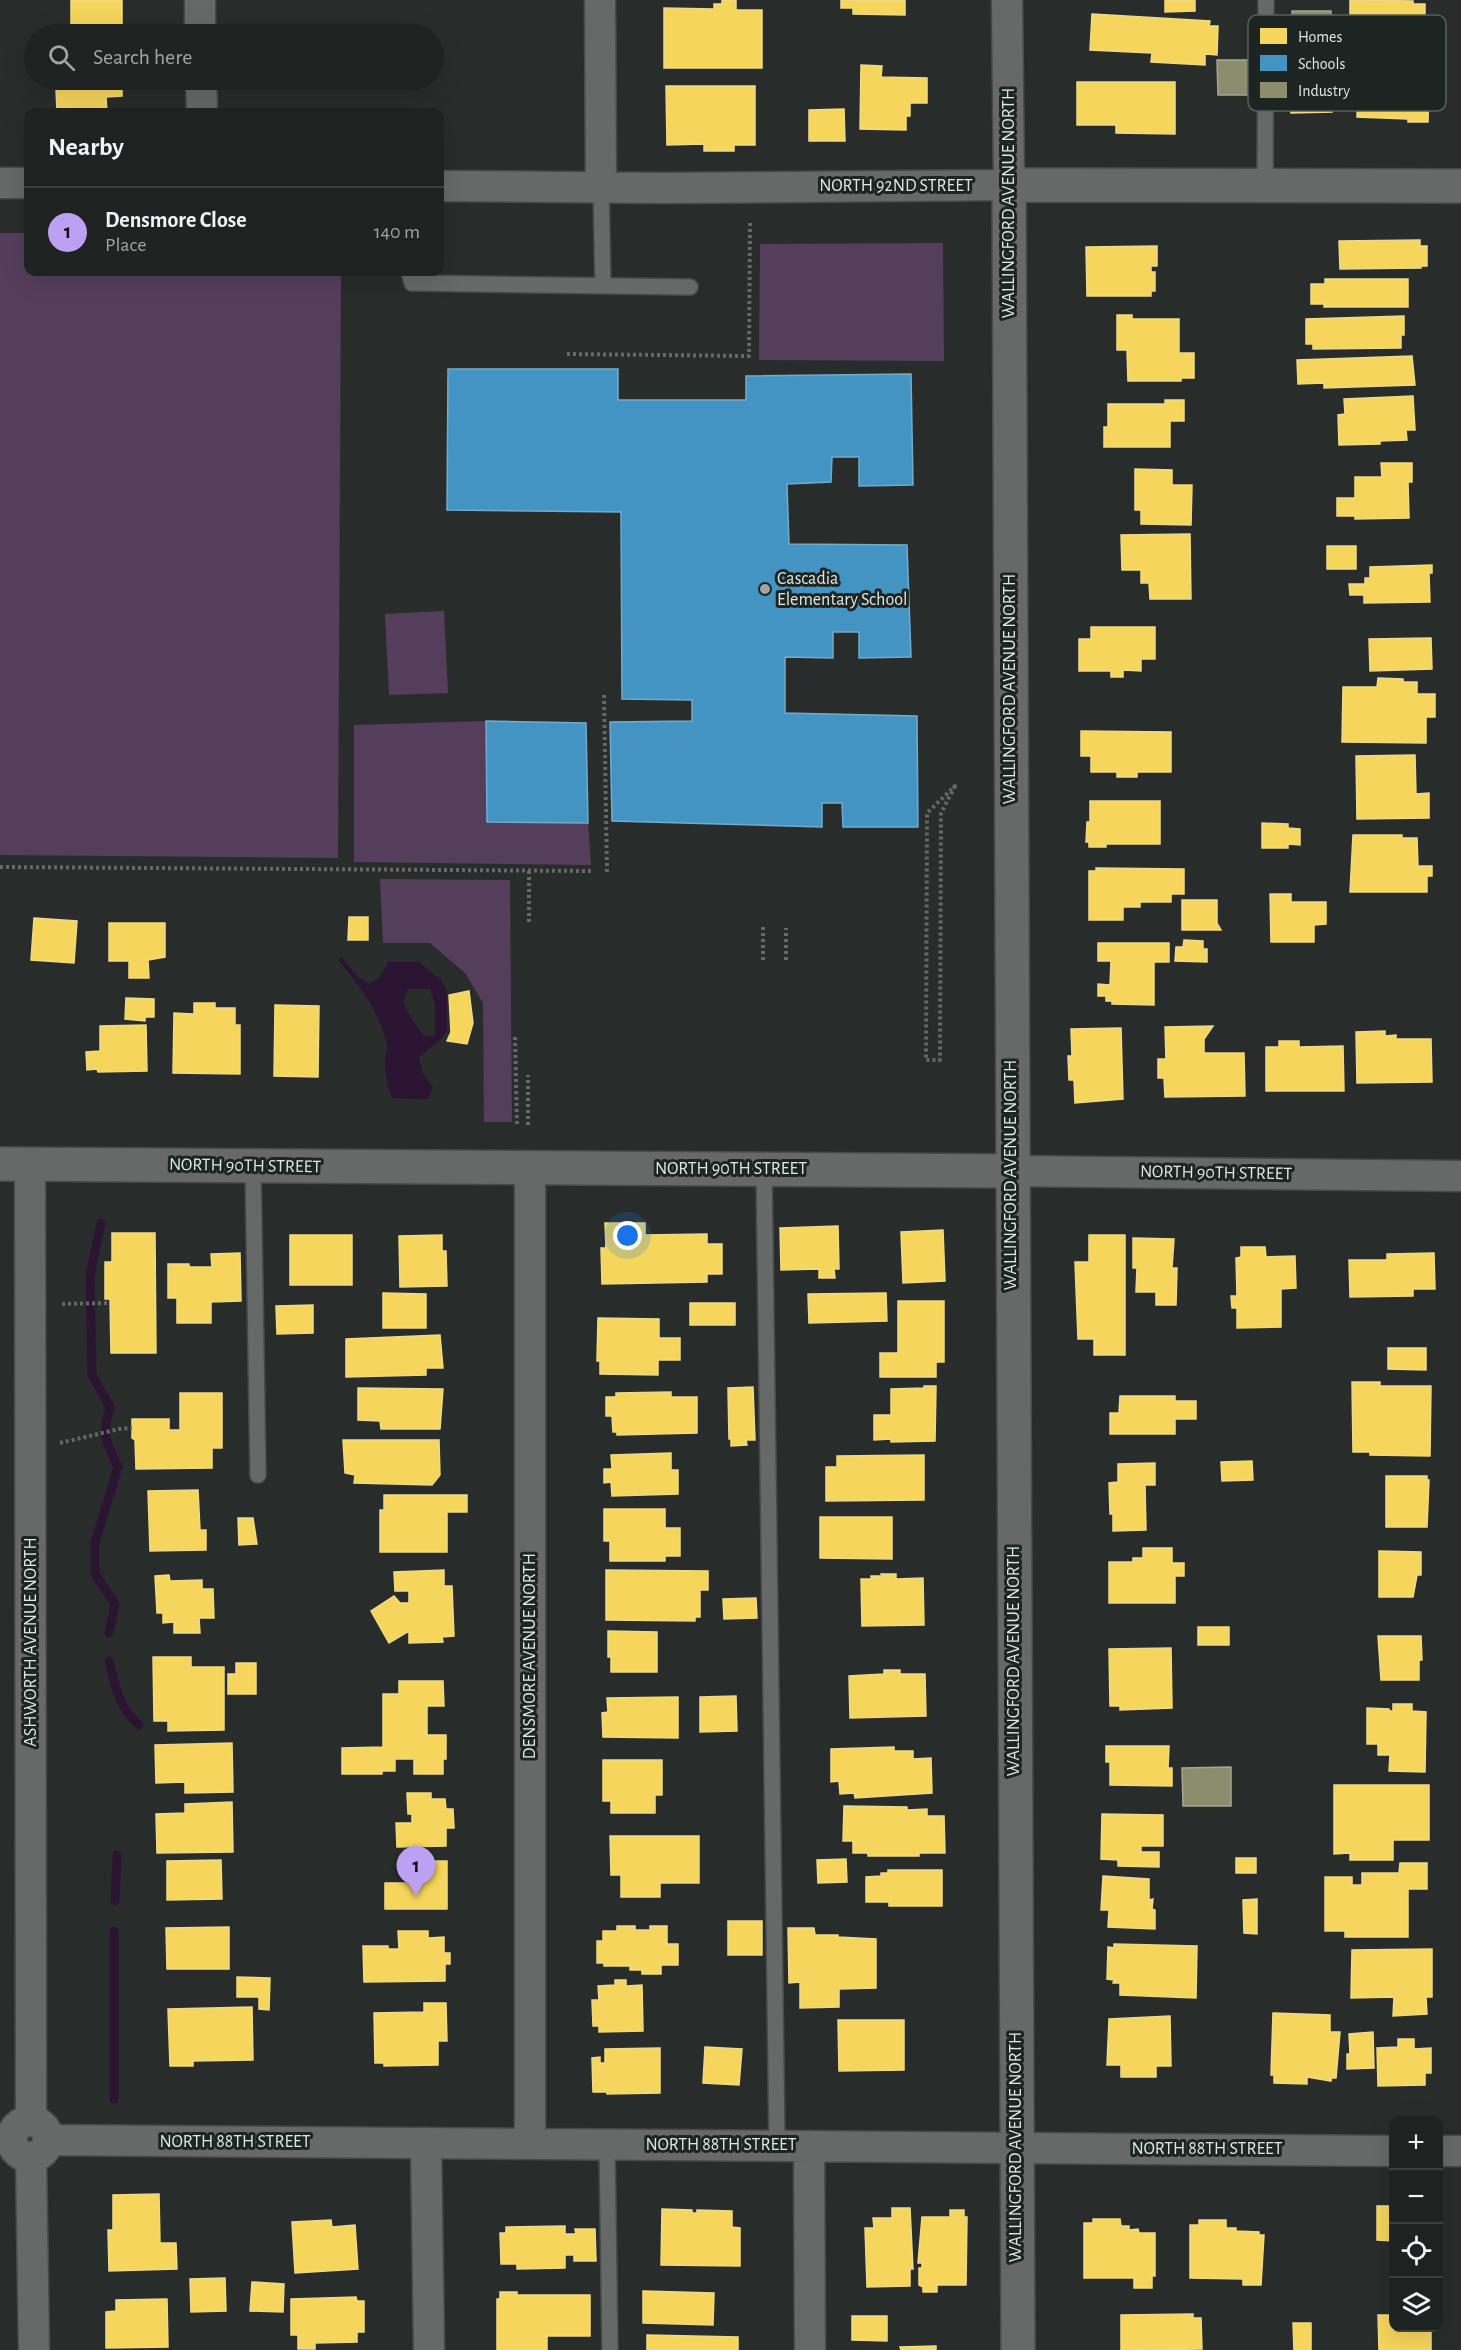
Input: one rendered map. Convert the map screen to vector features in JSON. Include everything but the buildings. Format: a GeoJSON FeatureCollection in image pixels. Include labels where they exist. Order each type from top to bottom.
{"type":"FeatureCollection","features":[{"type":"Feature","properties":{"kind":"street"},"geometry":{"type":"LineString","coordinates":[[200,0],[200,24]]}},
{"type":"Feature","properties":{"kind":"street"},"geometry":{"type":"LineString","coordinates":[[600,0],[601,188]]}},
{"type":"Feature","properties":{"kind":"street","name":"WALLINGFORD AVENUE NORTH"},"geometry":{"type":"LineString","coordinates":[[1007,0],[1018,2350]]}},
{"type":"Feature","properties":{"kind":"street"},"geometry":{"type":"LineString","coordinates":[[201,90],[202,108]]}},
{"type":"Feature","properties":{"kind":"street"},"geometry":{"type":"LineString","coordinates":[[0,183],[24,183]]}},
{"type":"Feature","properties":{"kind":"street","name":"NORTH 92ND STREET"},"geometry":{"type":"LineString","coordinates":[[444,186],[601,188],[1009,185],[1461,186]]}},
{"type":"Feature","properties":{"kind":"street","name":"NORTH 90TH STREET"},"geometry":{"type":"LineString","coordinates":[[15,1164],[764,1168],[1461,1176]]}},
{"type":"Feature","properties":{"kind":"street","name":"ASHWORTH AVENUE NORTH"},"geometry":{"type":"LineString","coordinates":[[15,1164],[25,2140],[34,2350]]}},
{"type":"Feature","properties":{"kind":"street","name":"DENSMORE AVENUE NORTH"},"geometry":{"type":"LineString","coordinates":[[530,1168],[530,2144]]}},
{"type":"Feature","properties":{"kind":"street","name":"NORTH 88TH STREET"},"geometry":{"type":"LineString","coordinates":[[25,2140],[1389,2151]]}},
{"type":"Feature","properties":{"kind":"street"},"geometry":{"type":"LineString","coordinates":[[426,2143],[429,2350]]}},
{"type":"Feature","properties":{"kind":"street"},"geometry":{"type":"LineString","coordinates":[[809,2146],[810,2350]]}},
{"type":"Feature","properties":{"kind":"street"},"geometry":{"type":"LineString","coordinates":[[1443,2151],[1461,2151]]}},
{"type":"Feature","properties":{"kind":"lane"},"geometry":{"type":"LineString","coordinates":[[1266,0],[1266,15]]}},
{"type":"Feature","properties":{"kind":"lane"},"geometry":{"type":"LineString","coordinates":[[1265,111],[1265,186]]}},
{"type":"Feature","properties":{"kind":"lane"},"geometry":{"type":"LineString","coordinates":[[601,188],[603,286]]}},
{"type":"Feature","properties":{"kind":"lane"},"geometry":{"type":"LineString","coordinates":[[410,276],[412,284],[690,287]]}},
{"type":"Feature","properties":{"kind":"lane"},"geometry":{"type":"LineString","coordinates":[[253,1166],[258,1475]]}},
{"type":"Feature","properties":{"kind":"lane"},"geometry":{"type":"LineString","coordinates":[[764,1168],[777,2146]]}},
{"type":"Feature","properties":{"kind":"lane"},"geometry":{"type":"LineString","coordinates":[[607,2144],[610,2350]]}},
{"type":"Feature","properties":{"kind":"path"},"geometry":{"type":"LineString","coordinates":[[567,354],[749,356],[750,222]]}},
{"type":"Feature","properties":{"kind":"path"},"geometry":{"type":"LineString","coordinates":[[604,696],[607,872]]}},
{"type":"Feature","properties":{"kind":"path"},"geometry":{"type":"LineString","coordinates":[[955,786],[941,813],[940,1060],[926,1060],[927,813],[955,786]]}},
{"type":"Feature","properties":{"kind":"path"},"geometry":{"type":"LineString","coordinates":[[0,867],[593,871]]}},
{"type":"Feature","properties":{"kind":"path"},"geometry":{"type":"LineString","coordinates":[[529,871],[529,923]]}},
{"type":"Feature","properties":{"kind":"path"},"geometry":{"type":"LineString","coordinates":[[763,960],[764,927]]}},
{"type":"Feature","properties":{"kind":"path"},"geometry":{"type":"LineString","coordinates":[[786,928],[786,960]]}},
{"type":"Feature","properties":{"kind":"path"},"geometry":{"type":"LineString","coordinates":[[515,1037],[517,1125]]}},
{"type":"Feature","properties":{"kind":"path"},"geometry":{"type":"LineString","coordinates":[[528,1075],[528,1125]]}},
{"type":"Feature","properties":{"kind":"path"},"geometry":{"type":"LineString","coordinates":[[56,1304],[110,1304]]}},
{"type":"Feature","properties":{"kind":"path"},"geometry":{"type":"LineString","coordinates":[[57,1444],[132,1428]]}},
{"type":"Feature","properties":{"kind":"shaded area"},"geometry":{"type":"Polygon","coordinates":[[[0,233],[24,233],[24,276],[341,276],[338,858],[0,855],[0,233]]]}},
{"type":"Feature","properties":{"kind":"shaded area"},"geometry":{"type":"Polygon","coordinates":[[[943,243],[944,361],[759,360],[760,244],[943,243]]]}},
{"type":"Feature","properties":{"kind":"shaded area"},"geometry":{"type":"Polygon","coordinates":[[[444,611],[448,693],[389,695],[385,614],[444,611]]]}},
{"type":"Feature","properties":{"kind":"shaded area"},"geometry":{"type":"Polygon","coordinates":[[[486,721],[487,822],[588,823],[591,865],[354,862],[354,725],[486,721]]]}},
{"type":"Feature","properties":{"kind":"shaded area"},"geometry":{"type":"Polygon","coordinates":[[[380,879],[510,880],[512,1122],[484,1122],[483,1003],[465,973],[430,943],[383,943],[380,879]]]}},
{"type":"Feature","properties":{"kind":"shaded area"},"geometry":{"type":"Polygon","coordinates":[[[342,957],[358,977],[369,984],[378,979],[389,962],[419,962],[441,980],[447,991],[447,1031],[440,1040],[419,1057],[423,1074],[433,1087],[428,1099],[392,1098],[386,1073],[387,1046],[384,1032],[367,999],[338,960],[342,957]],[[408,989],[403,1002],[424,1036],[435,1036],[435,1004],[430,989],[408,989]]]}},
{"type":"Feature","properties":{"kind":"waterway"},"geometry":{"type":"LineString","coordinates":[[101,1223],[90,1276],[92,1375],[110,1407],[105,1432],[110,1451],[118,1467],[95,1543],[95,1574],[115,1604],[109,1633]]}},
{"type":"Feature","properties":{"kind":"waterway"},"geometry":{"type":"LineString","coordinates":[[109,1661],[122,1704],[139,1725]]}},
{"type":"Feature","properties":{"kind":"waterway"},"geometry":{"type":"LineString","coordinates":[[115,1901],[117,1855]]}},
{"type":"Feature","properties":{"kind":"waterway"},"geometry":{"type":"LineString","coordinates":[[114,1931],[114,2099]]}},
{"type":"Feature","properties":{"kind":"place","name":"Cascadia Elementary School"},"geometry":{"type":"Point","coordinates":[765,589]}},
{"type":"Feature","properties":{"kind":"place","name":"Densmore Close"},"geometry":{"type":"Point","coordinates":[416,1896]}}]}
